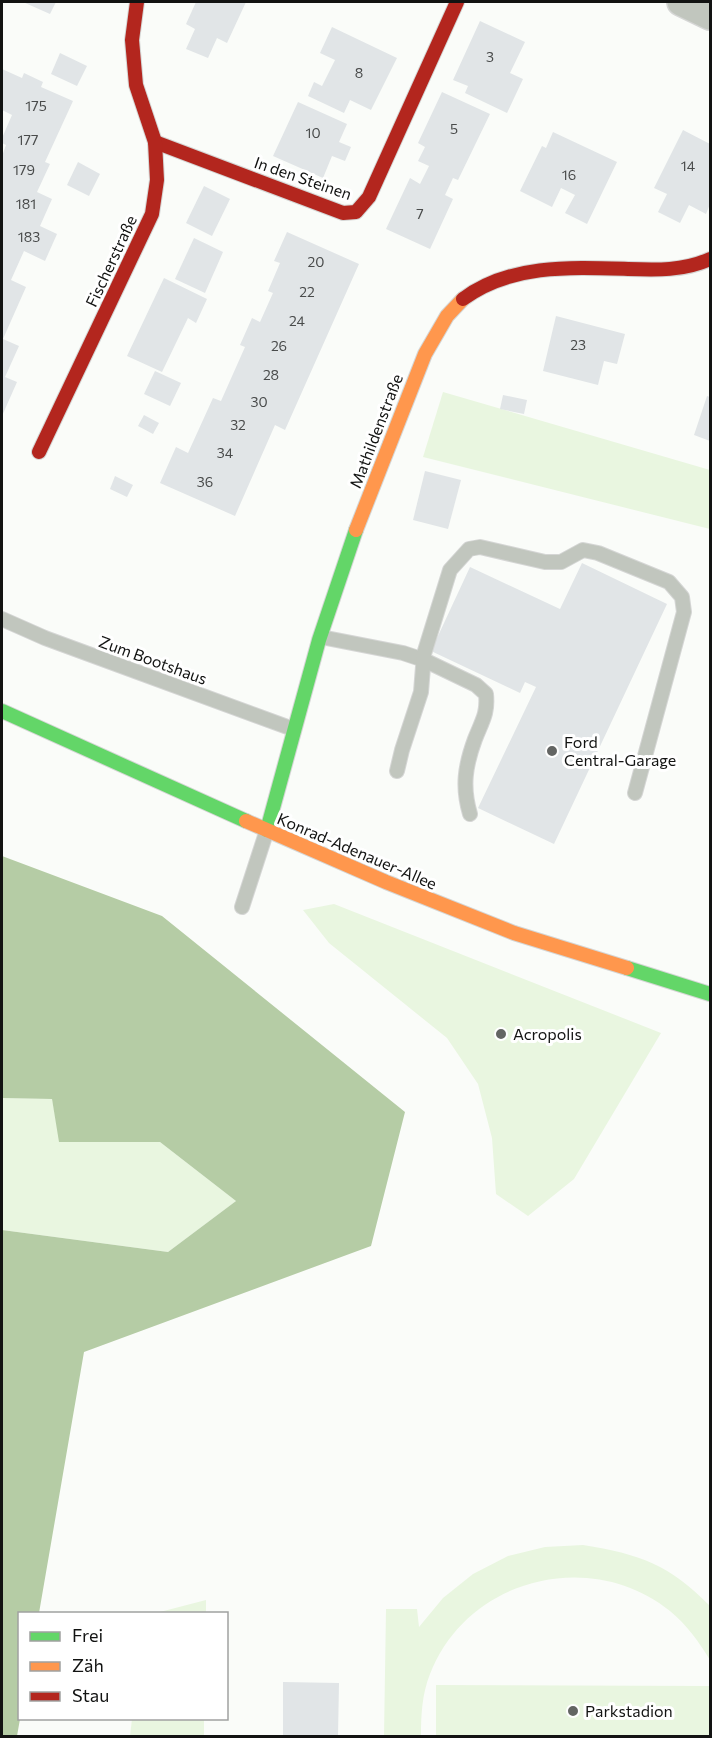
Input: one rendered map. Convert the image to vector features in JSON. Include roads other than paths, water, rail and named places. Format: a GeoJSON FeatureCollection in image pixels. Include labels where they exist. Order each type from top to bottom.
{"type":"FeatureCollection","features":[{"type":"Feature","properties":{"kind":"street","name":"Fischerstraße"},"geometry":{"type":"LineString","coordinates":[[39,452],[152,214],[157,180],[155,142],[136,85],[132,40],[137,2]]}},
{"type":"Feature","properties":{"kind":"street","name":"In den Steinen"},"geometry":{"type":"LineString","coordinates":[[155,142],[343,213],[356,212],[369,197],[457,2]]}},
{"type":"Feature","properties":{"kind":"street"},"geometry":{"type":"LineString","coordinates":[[681,2],[711,16]]}},
{"type":"Feature","properties":{"kind":"street","name":"Mathildenstraße"},"geometry":{"type":"LineString","coordinates":[[267,830],[339,577],[424,354],[454,307],[474,290],[506,276],[552,270],[671,269],[701,264],[711,259]]}},
{"type":"Feature","properties":{"kind":"street","name":"Konrad-Adenauer-Allee"},"geometry":{"type":"LineString","coordinates":[[2,711],[386,882],[514,933],[711,994]]}},
{"type":"Feature","properties":{"kind":"lane"},"geometry":{"type":"LineString","coordinates":[[397,771],[421,692],[428,639],[450,570],[469,549],[480,547],[545,562],[561,562],[583,550],[598,553],[669,582],[682,597],[684,612],[635,793]]}},
{"type":"Feature","properties":{"kind":"lane","name":"Zum Bootshaus"},"geometry":{"type":"LineString","coordinates":[[2,619],[45,638],[294,729]]}},
{"type":"Feature","properties":{"kind":"lane"},"geometry":{"type":"LineString","coordinates":[[319,644],[403,653],[424,660],[476,685],[486,694],[488,708],[466,766],[464,796],[470,814]]}},
{"type":"Feature","properties":{"kind":"lane"},"geometry":{"type":"LineString","coordinates":[[242,907],[267,830]]}},
{"type":"Feature","properties":{"kind":"place","name":"Ford Central-Garage"},"geometry":{"type":"Point","coordinates":[552,751]}},
{"type":"Feature","properties":{"kind":"place","name":"Acropolis"},"geometry":{"type":"Point","coordinates":[501,1034]}},
{"type":"Feature","properties":{"kind":"place","name":"Parkstadion"},"geometry":{"type":"Point","coordinates":[573,1711]}}]}
